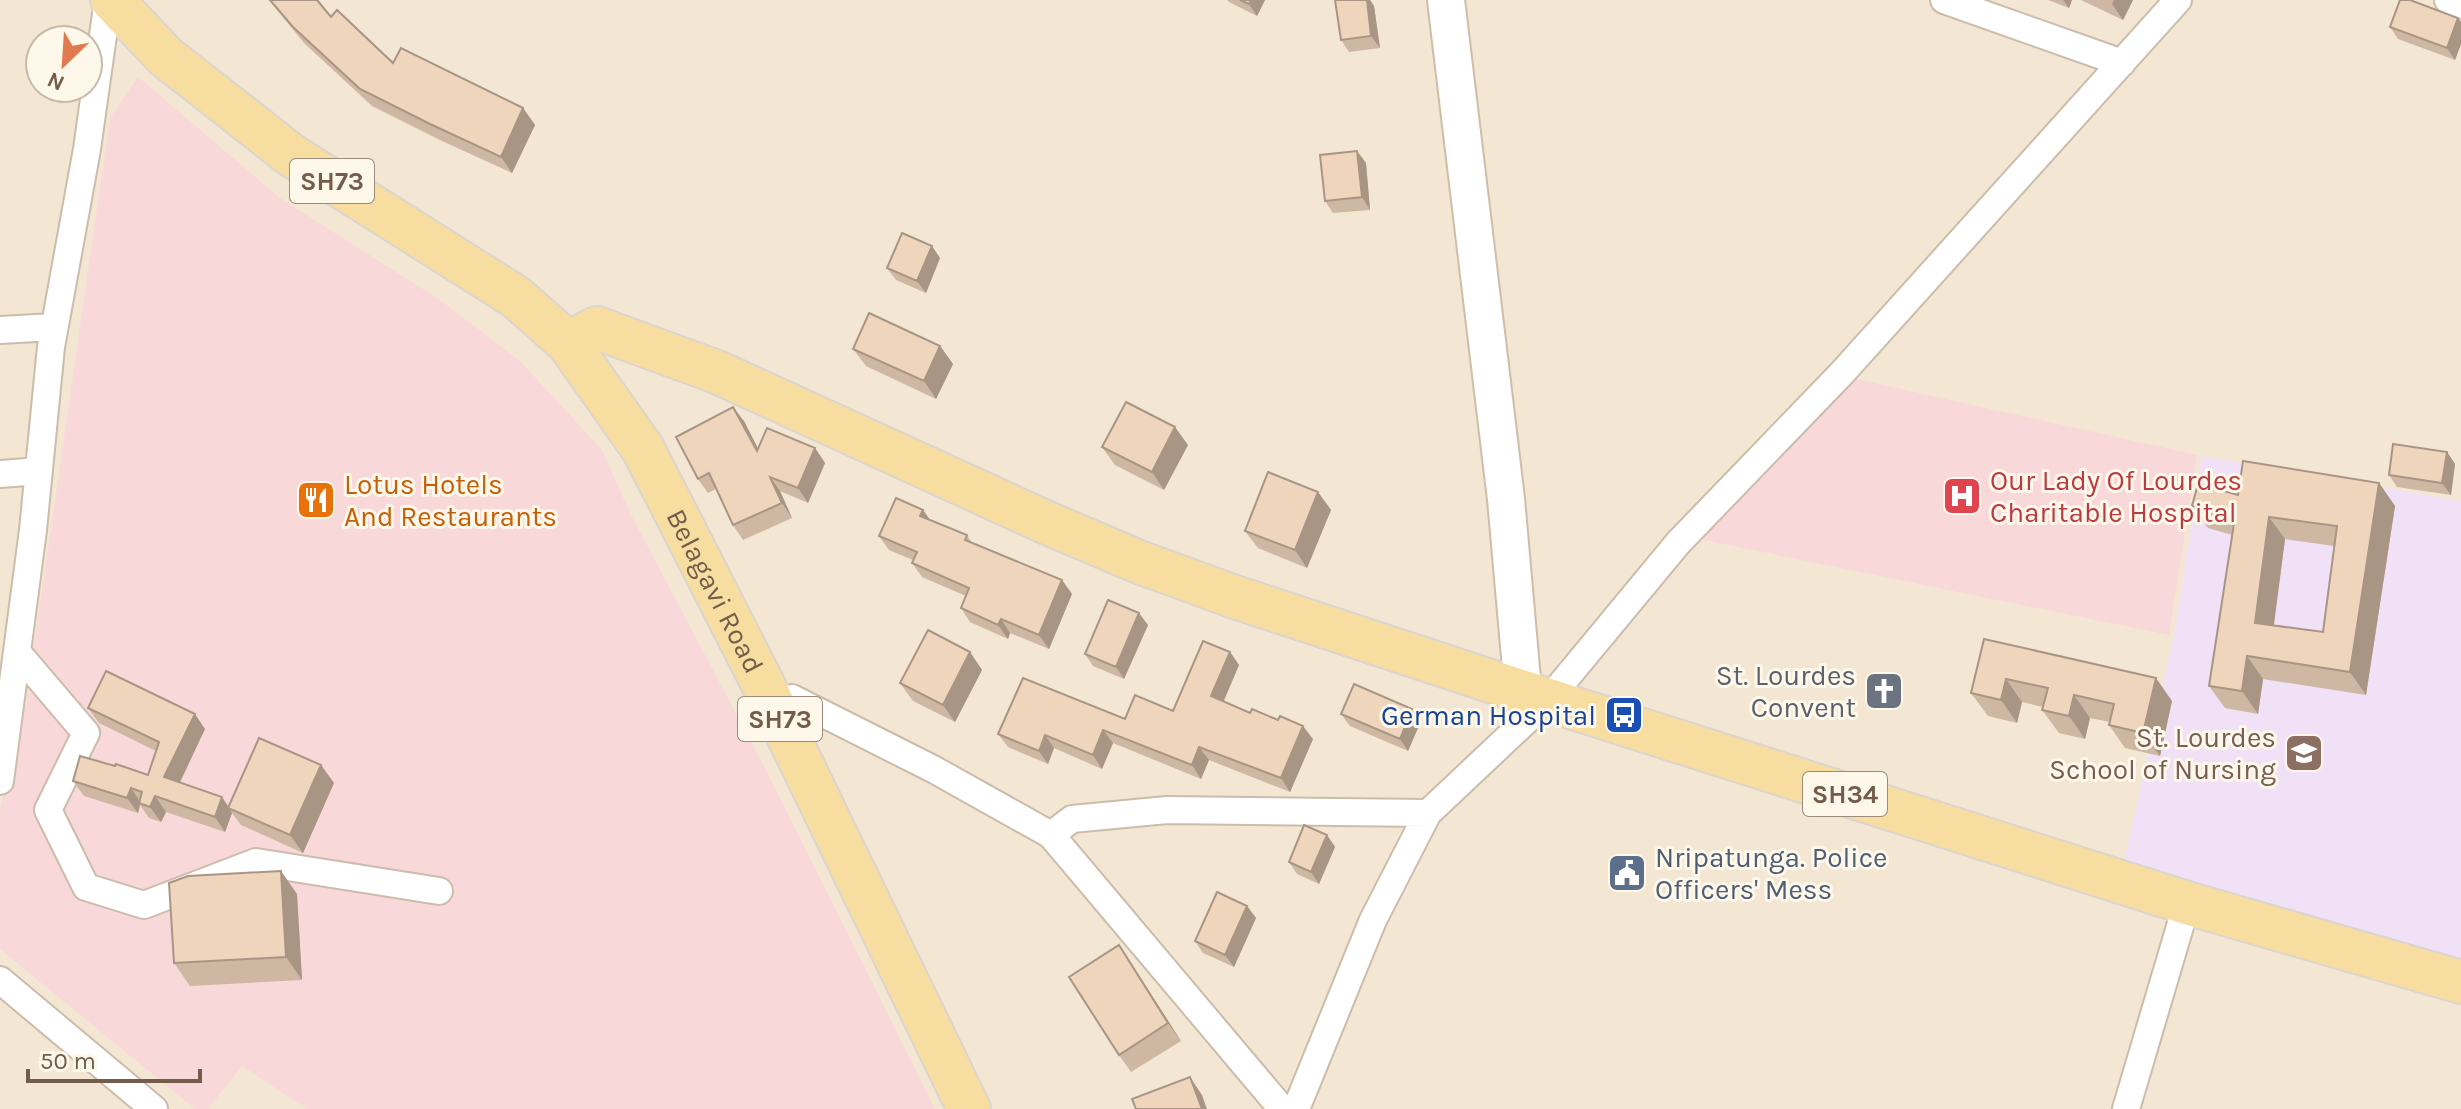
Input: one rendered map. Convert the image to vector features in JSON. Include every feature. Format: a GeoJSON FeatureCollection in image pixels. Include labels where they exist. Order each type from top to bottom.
{"type":"FeatureCollection","features":[{"type":"Feature","properties":{"kind":"main road","name":"SH73"},"geometry":{"type":"LineString","coordinates":[[110,0],[166,57],[291,155],[582,336]]}},
{"type":"Feature","properties":{"kind":"main road","name":"SH34"},"geometry":{"type":"LineString","coordinates":[[582,336],[717,372],[1045,522],[1139,562],[1232,596],[2187,903],[2461,982]]}},
{"type":"Feature","properties":{"kind":"main road"},"geometry":{"type":"LineString","coordinates":[[582,336],[690,488],[996,1109]]}},
{"type":"Feature","properties":{"kind":"main road","name":"Belagavi Road"},"geometry":{"type":"LineString","coordinates":[[582,336],[764,686],[969,1109]]}},
{"type":"Feature","properties":{"kind":"street"},"geometry":{"type":"LineString","coordinates":[[0,781],[17,652],[11,620],[39,471],[54,327],[87,149],[110,0]]}},
{"type":"Feature","properties":{"kind":"street"},"geometry":{"type":"LineString","coordinates":[[1446,0],[1506,499],[1535,695]]}},
{"type":"Feature","properties":{"kind":"street"},"geometry":{"type":"LineString","coordinates":[[1944,0],[2122,63]]}},
{"type":"Feature","properties":{"kind":"street"},"geometry":{"type":"LineString","coordinates":[[1296,1109],[1373,920],[1428,813],[1678,543],[1842,373],[2178,0]]}},
{"type":"Feature","properties":{"kind":"street"},"geometry":{"type":"LineString","coordinates":[[2448,0],[2461,5]]}},
{"type":"Feature","properties":{"kind":"street"},"geometry":{"type":"LineString","coordinates":[[0,330],[54,327]]}},
{"type":"Feature","properties":{"kind":"street"},"geometry":{"type":"LineString","coordinates":[[0,474],[39,471]]}},
{"type":"Feature","properties":{"kind":"street"},"geometry":{"type":"LineString","coordinates":[[17,652],[86,733],[48,810],[86,887],[144,905],[256,862],[439,891]]}},
{"type":"Feature","properties":{"kind":"street"},"geometry":{"type":"LineString","coordinates":[[792,698],[933,769],[1051,835],[1282,1109]]}},
{"type":"Feature","properties":{"kind":"street"},"geometry":{"type":"LineString","coordinates":[[1051,835],[1072,819],[1167,810],[1428,813]]}},
{"type":"Feature","properties":{"kind":"street"},"geometry":{"type":"LineString","coordinates":[[2126,1109],[2187,903]]}},
{"type":"Feature","properties":{"kind":"street"},"geometry":{"type":"LineString","coordinates":[[0,980],[154,1109]]}},
{"type":"Feature","properties":{"kind":"shaded area"},"geometry":{"type":"Polygon","coordinates":[[[0,0],[2461,0],[2461,1109],[0,1109],[0,0]]]}},
{"type":"Feature","properties":{"kind":"shaded area"},"geometry":{"type":"Polygon","coordinates":[[[138,77],[280,198],[440,300],[521,362],[602,450],[630,513],[770,778],[935,1109],[307,1109],[242,1066],[208,1109],[195,1109],[0,949],[0,810],[27,696],[110,118],[138,77]]]}},
{"type":"Feature","properties":{"kind":"shaded area","name":"Our Lady Of Lourdes Charitable Hospital"},"geometry":{"type":"Polygon","coordinates":[[[1847,377],[2197,455],[2169,635],[1694,538],[1847,377]]]}},
{"type":"Feature","properties":{"kind":"shaded area","name":"St. Lourdes School of Nursing"},"geometry":{"type":"Polygon","coordinates":[[[2202,456],[2461,501],[2461,971],[2122,871],[2174,635],[2202,456]]]}},
{"type":"Feature","properties":{"kind":"building"},"geometry":{"type":"Polygon","coordinates":[[[270,0],[317,0],[331,17],[337,10],[393,63],[401,48],[523,108],[501,157],[360,89],[293,27],[270,0]]]}},
{"type":"Feature","properties":{"kind":"building"},"geometry":{"type":"Polygon","coordinates":[[[1335,0],[1367,0],[1371,36],[1341,40],[1335,0]]]}},
{"type":"Feature","properties":{"kind":"building"},"geometry":{"type":"Polygon","coordinates":[[[2400,0],[2410,0],[2458,18],[2447,48],[2390,27],[2400,0]]]}},
{"type":"Feature","properties":{"kind":"building"},"geometry":{"type":"Polygon","coordinates":[[[1357,151],[1362,197],[1325,201],[1320,155],[1357,151]]]}},
{"type":"Feature","properties":{"kind":"building"},"geometry":{"type":"Polygon","coordinates":[[[902,233],[932,246],[917,281],[887,268],[902,233]]]}},
{"type":"Feature","properties":{"kind":"building"},"geometry":{"type":"Polygon","coordinates":[[[869,313],[940,346],[924,381],[853,349],[869,313]]]}},
{"type":"Feature","properties":{"kind":"building"},"geometry":{"type":"Polygon","coordinates":[[[1126,402],[1175,427],[1152,472],[1102,447],[1126,402]]]}},
{"type":"Feature","properties":{"kind":"building"},"geometry":{"type":"Polygon","coordinates":[[[733,407],[757,451],[767,428],[815,448],[798,488],[770,477],[782,503],[733,525],[709,473],[698,479],[676,437],[733,407]]]}},
{"type":"Feature","properties":{"kind":"building"},"geometry":{"type":"Polygon","coordinates":[[[2393,444],[2447,452],[2442,483],[2389,475],[2393,444]]]}},
{"type":"Feature","properties":{"kind":"building"},"geometry":{"type":"Polygon","coordinates":[[[2243,461],[2379,483],[2350,672],[2247,656],[2242,691],[2209,686],[2235,517],[2192,506],[2198,484],[2238,495],[2243,461]],[[2269,517],[2255,623],[2323,632],[2337,526],[2269,517]]]}},
{"type":"Feature","properties":{"kind":"building"},"geometry":{"type":"Polygon","coordinates":[[[1268,472],[1318,492],[1295,550],[1245,531],[1268,472]]]}},
{"type":"Feature","properties":{"kind":"building"},"geometry":{"type":"Polygon","coordinates":[[[896,498],[923,510],[920,516],[967,535],[965,540],[1062,580],[1039,635],[1001,619],[998,625],[961,608],[969,588],[912,563],[917,552],[879,536],[896,498]]]}},
{"type":"Feature","properties":{"kind":"building"},"geometry":{"type":"Polygon","coordinates":[[[1108,600],[1139,613],[1116,667],[1085,654],[1108,600]]]}},
{"type":"Feature","properties":{"kind":"building"},"geometry":{"type":"Polygon","coordinates":[[[928,630],[970,652],[943,705],[900,683],[928,630]]]}},
{"type":"Feature","properties":{"kind":"building"},"geometry":{"type":"Polygon","coordinates":[[[1984,639],[2156,678],[2143,733],[2109,725],[2114,704],[2074,695],[2069,716],[2042,710],[2048,688],[2006,679],[2001,700],[1971,693],[1984,639]]]}},
{"type":"Feature","properties":{"kind":"building"},"geometry":{"type":"Polygon","coordinates":[[[1203,641],[1230,652],[1211,696],[1250,713],[1252,709],[1303,726],[1281,778],[1199,747],[1192,765],[1103,730],[1093,755],[1045,735],[1039,751],[998,734],[1023,678],[1125,719],[1135,695],[1173,711],[1203,641]]]}},
{"type":"Feature","properties":{"kind":"building"},"geometry":{"type":"Polygon","coordinates":[[[106,671],[195,714],[164,777],[222,797],[215,817],[155,796],[150,807],[139,803],[142,792],[131,788],[127,798],[73,781],[80,756],[148,775],[159,742],[88,708],[106,671]]]}},
{"type":"Feature","properties":{"kind":"building"},"geometry":{"type":"Polygon","coordinates":[[[1354,684],[1412,709],[1400,739],[1341,714],[1354,684]]]}},
{"type":"Feature","properties":{"kind":"building"},"geometry":{"type":"Polygon","coordinates":[[[259,738],[321,765],[290,835],[228,808],[259,738]]]}},
{"type":"Feature","properties":{"kind":"building"},"geometry":{"type":"Polygon","coordinates":[[[1304,825],[1327,835],[1311,872],[1289,862],[1304,825]]]}},
{"type":"Feature","properties":{"kind":"building"},"geometry":{"type":"Polygon","coordinates":[[[281,871],[286,957],[174,963],[169,883],[188,876],[281,871]]]}},
{"type":"Feature","properties":{"kind":"building"},"geometry":{"type":"Polygon","coordinates":[[[1217,892],[1247,906],[1225,955],[1195,941],[1217,892]]]}},
{"type":"Feature","properties":{"kind":"building"},"geometry":{"type":"Polygon","coordinates":[[[1119,945],[1168,1023],[1119,1055],[1069,977],[1119,945]]]}},
{"type":"Feature","properties":{"kind":"building"},"geometry":{"type":"Polygon","coordinates":[[[1190,1077],[1202,1109],[1136,1109],[1132,1099],[1190,1077]]]}},
{"type":"Feature","properties":{"kind":"place","name":"Our Lady Of Lourdes Charitable Hospital"},"geometry":{"type":"Point","coordinates":[1962,496]}},
{"type":"Feature","properties":{"kind":"place","name":"Lotus Hotels And Restaurants"},"geometry":{"type":"Point","coordinates":[316,500]}},
{"type":"Feature","properties":{"kind":"place","name":"St. Lourdes Convent"},"geometry":{"type":"Point","coordinates":[1884,691]}},
{"type":"Feature","properties":{"kind":"place","name":"German Hospital"},"geometry":{"type":"Point","coordinates":[1624,715]}},
{"type":"Feature","properties":{"kind":"place","name":"St. Lourdes School of Nursing"},"geometry":{"type":"Point","coordinates":[2304,753]}},
{"type":"Feature","properties":{"kind":"place","name":"Nripatunga. Police Officers' Mess"},"geometry":{"type":"Point","coordinates":[1627,873]}}]}
